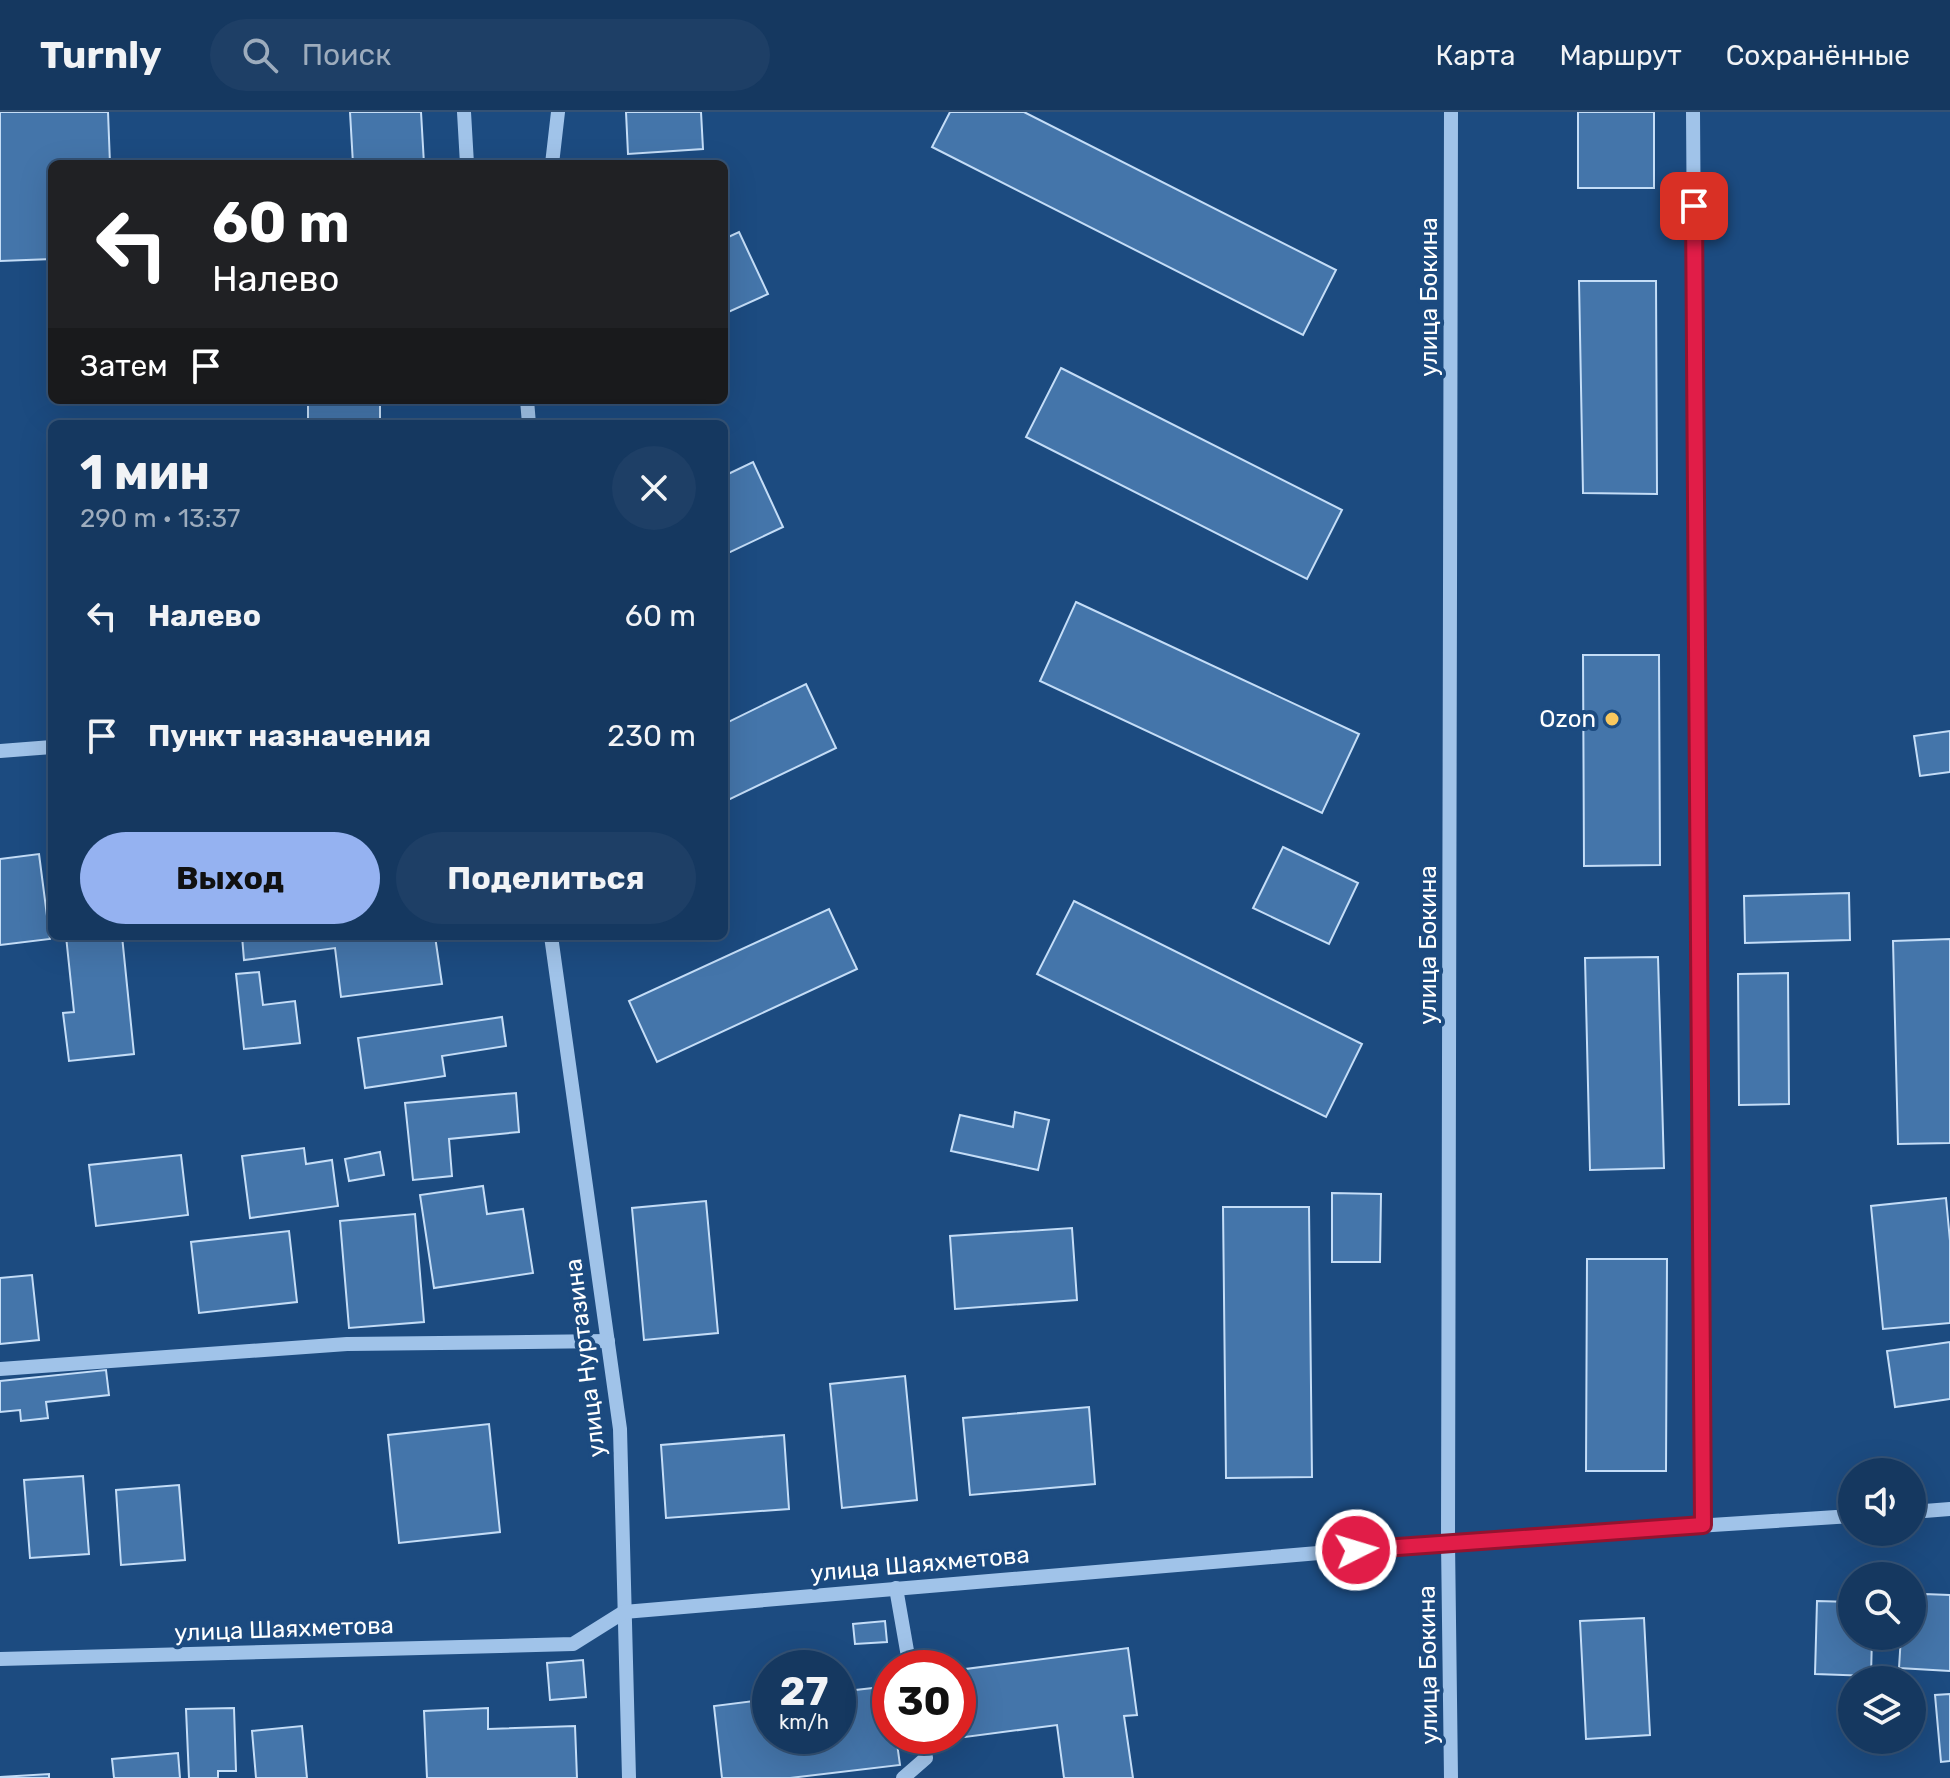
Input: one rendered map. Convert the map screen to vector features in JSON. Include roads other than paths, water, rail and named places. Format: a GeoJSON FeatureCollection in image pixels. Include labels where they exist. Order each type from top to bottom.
{"type":"FeatureCollection","features":[{"type":"Feature","properties":{"kind":"street"},"geometry":{"type":"LineString","coordinates":[[464,112],[467,160]]}},
{"type":"Feature","properties":{"kind":"street"},"geometry":{"type":"LineString","coordinates":[[552,160],[558,112]]}},
{"type":"Feature","properties":{"kind":"street","name":"улица Бокина"},"geometry":{"type":"LineString","coordinates":[[1451,112],[1448,1542],[1451,1778]]}},
{"type":"Feature","properties":{"kind":"street"},"geometry":{"type":"LineString","coordinates":[[1693,112],[1703,1525]]}},
{"type":"Feature","properties":{"kind":"street"},"geometry":{"type":"LineString","coordinates":[[0,751],[48,747]]}},
{"type":"Feature","properties":{"kind":"street","name":"улица Нуртазина"},"geometry":{"type":"LineString","coordinates":[[552,940],[620,1429],[629,1778]]}},
{"type":"Feature","properties":{"kind":"street"},"geometry":{"type":"LineString","coordinates":[[0,1369],[347,1344],[608,1341]]}},
{"type":"Feature","properties":{"kind":"street"},"geometry":{"type":"LineString","coordinates":[[1926,1511],[1950,1509]]}},
{"type":"Feature","properties":{"kind":"street","name":"улица Шаяхметова"},"geometry":{"type":"LineString","coordinates":[[0,1659],[573,1644],[624,1612],[1448,1542],[1838,1517]]}},
{"type":"Feature","properties":{"kind":"street"},"geometry":{"type":"LineString","coordinates":[[896,1588],[907,1650]]}},
{"type":"Feature","properties":{"kind":"street"},"geometry":{"type":"LineString","coordinates":[[903,1778],[926,1758],[925,1754]]}},
{"type":"Feature","properties":{"kind":"place","name":"Ozon"},"geometry":{"type":"Point","coordinates":[1612,719]}}]}
